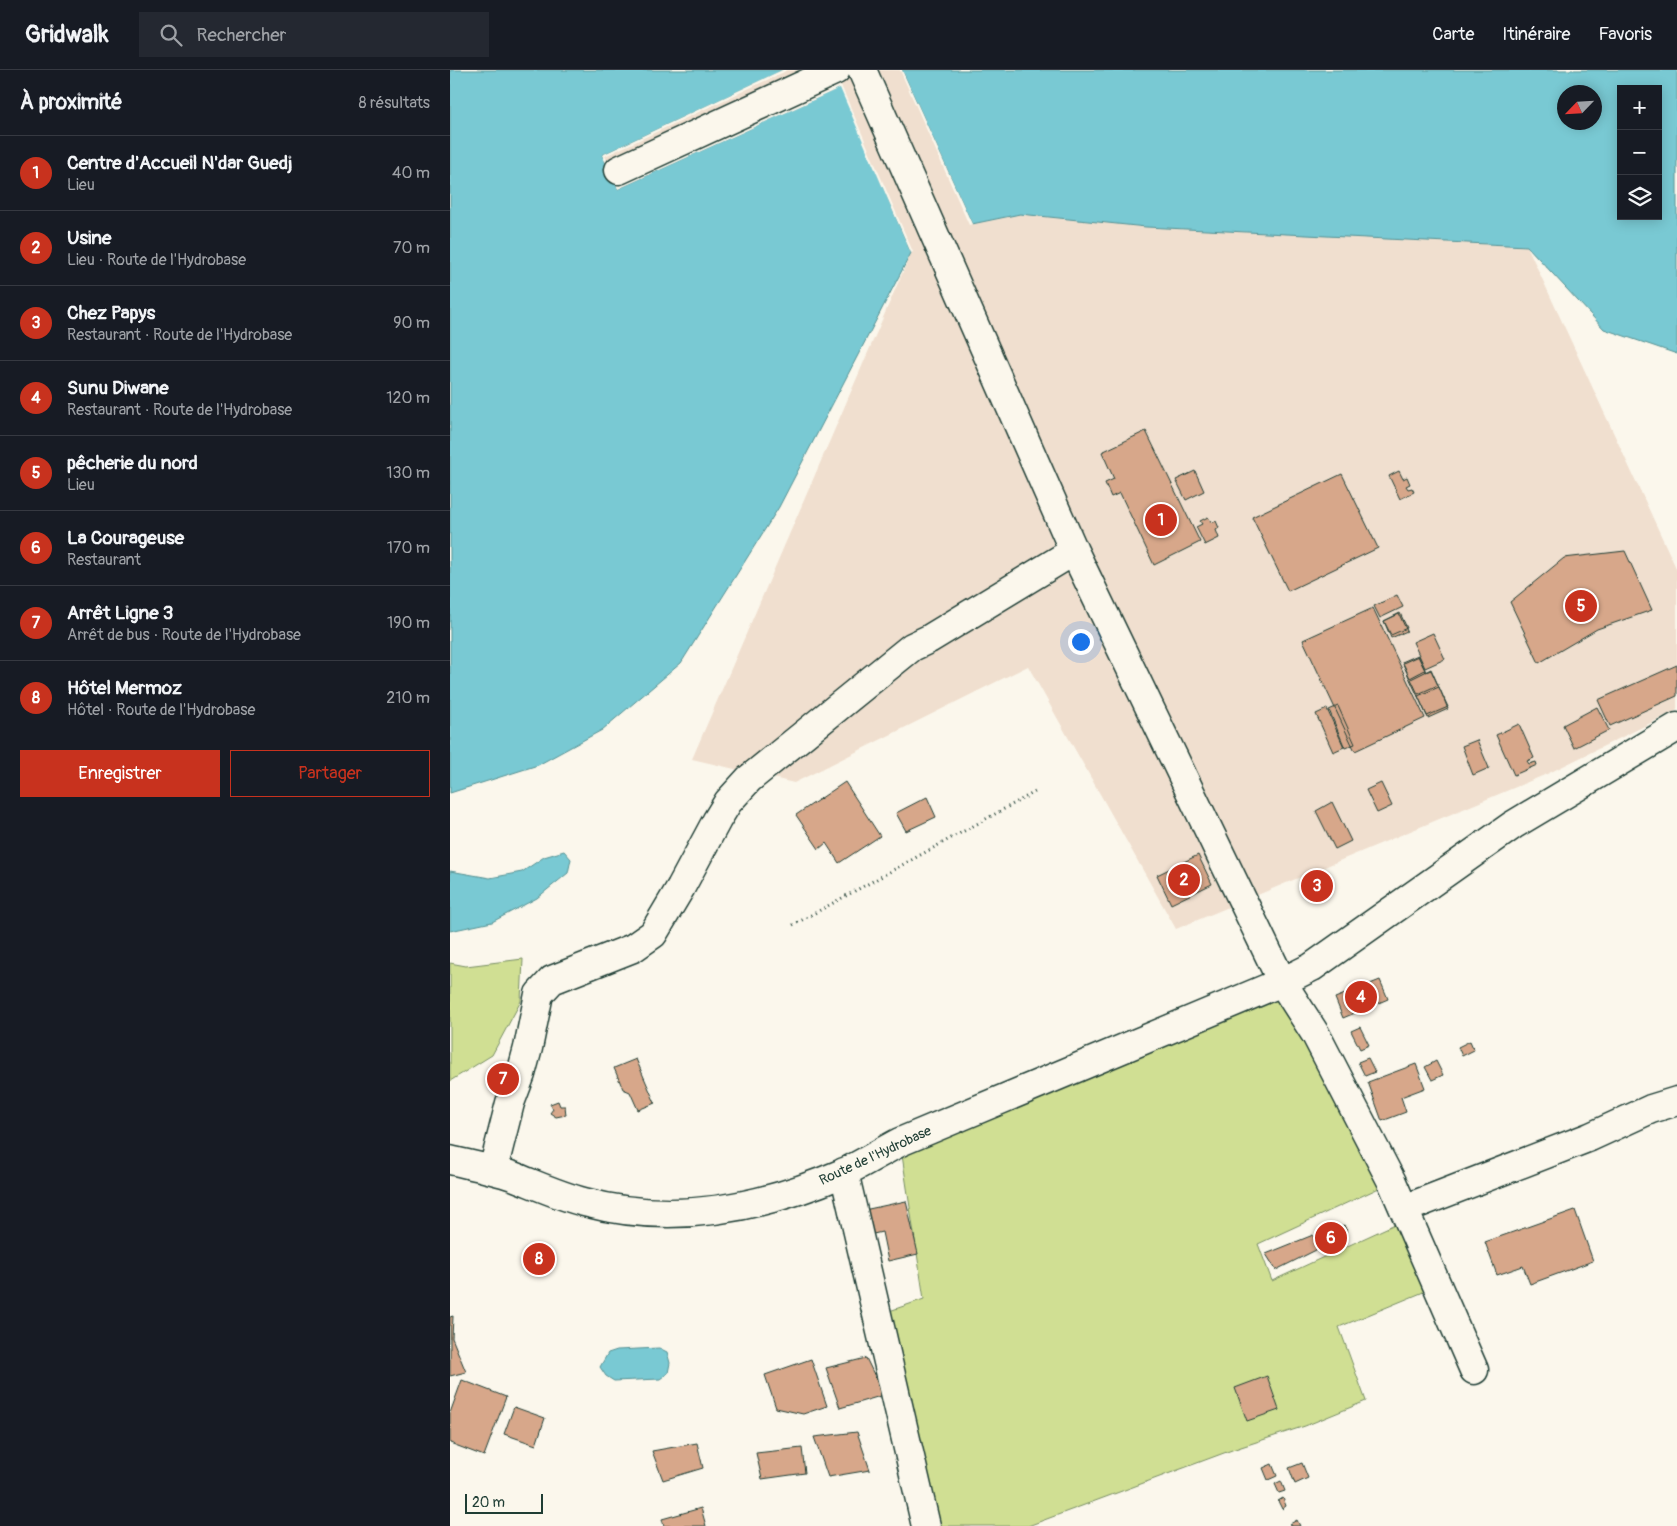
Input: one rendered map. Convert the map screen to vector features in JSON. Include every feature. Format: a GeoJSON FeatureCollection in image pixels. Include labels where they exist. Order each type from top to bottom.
{"type":"FeatureCollection","features":[{"type":"Feature","properties":{"kind":"street"},"geometry":{"type":"LineString","coordinates":[[619,170],[836,70]]}},
{"type":"Feature","properties":{"kind":"street"},"geometry":{"type":"LineString","coordinates":[[862,70],[1074,551],[1282,982],[1323,1048],[1404,1209],[1474,1370]]}},
{"type":"Feature","properties":{"kind":"street"},"geometry":{"type":"LineString","coordinates":[[494,1170],[510,1103],[528,1048],[539,994],[552,980],[633,948],[652,934],[681,887],[728,802],[749,779],[912,647],[929,639],[1074,551]]}},
{"type":"Feature","properties":{"kind":"street","name":"Route de l'Hydrobase"},"geometry":{"type":"LineString","coordinates":[[450,1160],[494,1170],[582,1202],[634,1213],[702,1212],[786,1195],[844,1172],[900,1142],[1282,982],[1312,966],[1513,825],[1677,728]]}},
{"type":"Feature","properties":{"kind":"street"},"geometry":{"type":"LineString","coordinates":[[1404,1209],[1590,1137],[1651,1109],[1677,1101]]}},
{"type":"Feature","properties":{"kind":"street"},"geometry":{"type":"LineString","coordinates":[[844,1172],[926,1526]]}},
{"type":"Feature","properties":{"kind":"path"},"geometry":{"type":"LineString","coordinates":[[793,925],[1035,792]]}},
{"type":"Feature","properties":{"kind":"shaded area"},"geometry":{"type":"Polygon","coordinates":[[[783,70],[902,70],[972,224],[1020,214],[1146,227],[1527,246],[1677,570],[1677,710],[1547,774],[1176,929],[1028,666],[794,783],[692,759],[911,253],[840,88],[618,189],[602,155],[783,70]]]}},
{"type":"Feature","properties":{"kind":"green space"},"geometry":{"type":"Polygon","coordinates":[[[523,959],[521,1001],[492,1055],[450,1081],[450,963],[466,966],[523,959]]]}},
{"type":"Feature","properties":{"kind":"green space"},"geometry":{"type":"Polygon","coordinates":[[[1282,982],[1392,1182],[1258,1244],[1272,1281],[1408,1218],[1438,1286],[1339,1327],[1366,1401],[1305,1426],[1232,1450],[1028,1526],[926,1526],[878,1315],[924,1299],[900,1142],[1282,982]]]}},
{"type":"Feature","properties":{"kind":"water"},"geometry":{"type":"Polygon","coordinates":[[[450,70],[783,70],[602,155],[618,189],[841,87],[911,253],[779,507],[681,663],[602,730],[538,765],[450,793],[450,70]]]}},
{"type":"Feature","properties":{"kind":"water"},"geometry":{"type":"Polygon","coordinates":[[[902,70],[1677,70],[1677,354],[1604,329],[1527,246],[1146,227],[1020,214],[972,224],[902,70]]]}},
{"type":"Feature","properties":{"kind":"water"},"geometry":{"type":"Polygon","coordinates":[[[564,851],[571,859],[568,873],[537,898],[492,922],[450,931],[450,871],[490,878],[522,872],[544,857],[564,851]]]}},
{"type":"Feature","properties":{"kind":"water"},"geometry":{"type":"Polygon","coordinates":[[[659,1348],[667,1352],[670,1363],[668,1373],[660,1379],[614,1381],[606,1376],[600,1367],[608,1353],[617,1350],[659,1348]]]}},
{"type":"Feature","properties":{"kind":"pier"},"geometry":{"type":"Polygon","coordinates":[[[782,70],[786,70],[605,156],[619,186],[841,85],[913,252],[911,253],[840,88],[618,189],[602,155],[782,70]]]}},
{"type":"Feature","properties":{"kind":"pier"},"geometry":{"type":"Polygon","coordinates":[[[900,70],[902,70],[972,224],[969,225],[900,70]]]}},
{"type":"Feature","properties":{"kind":"building"},"geometry":{"type":"Polygon","coordinates":[[[1146,431],[1200,542],[1154,565],[1120,493],[1111,497],[1105,483],[1114,479],[1102,452],[1146,431]]]}},
{"type":"Feature","properties":{"kind":"building"},"geometry":{"type":"Polygon","coordinates":[[[1195,471],[1204,491],[1186,500],[1176,480],[1195,471]]]}},
{"type":"Feature","properties":{"kind":"building"},"geometry":{"type":"Polygon","coordinates":[[[1399,471],[1403,479],[1407,477],[1410,484],[1406,486],[1408,489],[1412,488],[1414,492],[1400,499],[1389,476],[1399,471]]]}},
{"type":"Feature","properties":{"kind":"building"},"geometry":{"type":"Polygon","coordinates":[[[1342,474],[1378,548],[1288,591],[1252,517],[1342,474]]]}},
{"type":"Feature","properties":{"kind":"building"},"geometry":{"type":"Polygon","coordinates":[[[1208,517],[1212,523],[1216,521],[1219,528],[1216,530],[1219,538],[1205,545],[1196,527],[1202,524],[1200,521],[1208,517]]]}},
{"type":"Feature","properties":{"kind":"building"},"geometry":{"type":"Polygon","coordinates":[[[1625,551],[1652,610],[1597,629],[1539,663],[1510,602],[1564,558],[1625,551]]]}},
{"type":"Feature","properties":{"kind":"building"},"geometry":{"type":"Polygon","coordinates":[[[1397,595],[1403,607],[1380,618],[1374,606],[1397,595]]]}},
{"type":"Feature","properties":{"kind":"building"},"geometry":{"type":"Polygon","coordinates":[[[1373,608],[1425,718],[1355,751],[1303,640],[1373,608]]]}},
{"type":"Feature","properties":{"kind":"building"},"geometry":{"type":"Polygon","coordinates":[[[1400,613],[1407,628],[1391,635],[1384,621],[1400,613]]]}},
{"type":"Feature","properties":{"kind":"building"},"geometry":{"type":"Polygon","coordinates":[[[1399,614],[1407,631],[1391,638],[1384,621],[1399,614]]]}},
{"type":"Feature","properties":{"kind":"building"},"geometry":{"type":"Polygon","coordinates":[[[1433,633],[1445,659],[1425,668],[1413,642],[1433,633]]]}},
{"type":"Feature","properties":{"kind":"building"},"geometry":{"type":"Polygon","coordinates":[[[1418,655],[1426,672],[1431,670],[1448,707],[1427,716],[1402,662],[1418,655]]]}},
{"type":"Feature","properties":{"kind":"building"},"geometry":{"type":"Polygon","coordinates":[[[1418,656],[1425,670],[1410,678],[1403,663],[1418,656]]]}},
{"type":"Feature","properties":{"kind":"building"},"geometry":{"type":"Polygon","coordinates":[[[1677,665],[1677,696],[1610,726],[1598,700],[1677,665]]]}},
{"type":"Feature","properties":{"kind":"building"},"geometry":{"type":"Polygon","coordinates":[[[1431,669],[1438,685],[1418,694],[1411,679],[1431,669]]]}},
{"type":"Feature","properties":{"kind":"building"},"geometry":{"type":"Polygon","coordinates":[[[1439,687],[1448,709],[1428,718],[1418,696],[1439,687]]]}},
{"type":"Feature","properties":{"kind":"building"},"geometry":{"type":"Polygon","coordinates":[[[1338,706],[1355,744],[1345,748],[1329,710],[1338,706]]]}},
{"type":"Feature","properties":{"kind":"building"},"geometry":{"type":"Polygon","coordinates":[[[1597,707],[1609,730],[1574,748],[1563,725],[1597,707]]]}},
{"type":"Feature","properties":{"kind":"building"},"geometry":{"type":"Polygon","coordinates":[[[1327,709],[1344,747],[1333,752],[1316,714],[1327,709]]]}},
{"type":"Feature","properties":{"kind":"building"},"geometry":{"type":"Polygon","coordinates":[[[1519,724],[1534,758],[1527,761],[1529,764],[1536,762],[1537,765],[1514,775],[1496,735],[1519,724]]]}},
{"type":"Feature","properties":{"kind":"building"},"geometry":{"type":"Polygon","coordinates":[[[1477,740],[1489,768],[1473,775],[1462,746],[1477,740]]]}},
{"type":"Feature","properties":{"kind":"building"},"geometry":{"type":"Polygon","coordinates":[[[845,782],[880,836],[839,863],[826,843],[819,849],[796,815],[845,782]]]}},
{"type":"Feature","properties":{"kind":"building"},"geometry":{"type":"Polygon","coordinates":[[[1381,783],[1392,806],[1377,813],[1366,790],[1381,783]]]}},
{"type":"Feature","properties":{"kind":"building"},"geometry":{"type":"Polygon","coordinates":[[[927,797],[936,817],[906,831],[896,813],[927,797]]]}},
{"type":"Feature","properties":{"kind":"building"},"geometry":{"type":"Polygon","coordinates":[[[1332,802],[1351,841],[1335,849],[1316,811],[1332,802]]]}},
{"type":"Feature","properties":{"kind":"building"},"geometry":{"type":"Polygon","coordinates":[[[1198,855],[1212,884],[1171,904],[1157,875],[1198,855]]]}},
{"type":"Feature","properties":{"kind":"building"},"geometry":{"type":"Polygon","coordinates":[[[1380,980],[1388,999],[1343,1018],[1335,998],[1380,980]]]}},
{"type":"Feature","properties":{"kind":"building"},"geometry":{"type":"Polygon","coordinates":[[[1360,1027],[1369,1045],[1360,1049],[1351,1031],[1360,1027]]]}},
{"type":"Feature","properties":{"kind":"building"},"geometry":{"type":"Polygon","coordinates":[[[1470,1041],[1474,1050],[1462,1056],[1458,1047],[1470,1041]]]}},
{"type":"Feature","properties":{"kind":"building"},"geometry":{"type":"Polygon","coordinates":[[[1368,1058],[1375,1072],[1365,1076],[1358,1062],[1368,1058]]]}},
{"type":"Feature","properties":{"kind":"building"},"geometry":{"type":"Polygon","coordinates":[[[636,1059],[655,1103],[638,1110],[630,1092],[623,1089],[614,1068],[636,1059]]]}},
{"type":"Feature","properties":{"kind":"building"},"geometry":{"type":"Polygon","coordinates":[[[1436,1061],[1443,1075],[1432,1080],[1425,1067],[1436,1061]]]}},
{"type":"Feature","properties":{"kind":"building"},"geometry":{"type":"Polygon","coordinates":[[[1416,1064],[1425,1088],[1401,1097],[1406,1112],[1382,1121],[1368,1082],[1416,1064]]]}},
{"type":"Feature","properties":{"kind":"building"},"geometry":{"type":"Polygon","coordinates":[[[558,1101],[560,1106],[565,1106],[566,1115],[556,1117],[550,1113],[553,1109],[550,1104],[558,1101]]]}},
{"type":"Feature","properties":{"kind":"building"},"geometry":{"type":"Polygon","coordinates":[[[906,1201],[918,1254],[888,1261],[882,1232],[869,1235],[864,1210],[906,1201]]]}},
{"type":"Feature","properties":{"kind":"building"},"geometry":{"type":"Polygon","coordinates":[[[1575,1210],[1593,1261],[1530,1284],[1523,1266],[1497,1275],[1485,1242],[1575,1210]]]}},
{"type":"Feature","properties":{"kind":"building"},"geometry":{"type":"Polygon","coordinates":[[[1344,1225],[1347,1231],[1323,1243],[1320,1236],[1344,1225]]]}},
{"type":"Feature","properties":{"kind":"building"},"geometry":{"type":"Polygon","coordinates":[[[1313,1235],[1318,1249],[1276,1270],[1266,1254],[1313,1235]]]}},
{"type":"Feature","properties":{"kind":"building"},"geometry":{"type":"Polygon","coordinates":[[[453,1316],[452,1338],[466,1372],[450,1376],[450,1317],[453,1316]]]}},
{"type":"Feature","properties":{"kind":"building"},"geometry":{"type":"Polygon","coordinates":[[[866,1358],[884,1395],[840,1408],[826,1368],[866,1358]]]}},
{"type":"Feature","properties":{"kind":"building"},"geometry":{"type":"Polygon","coordinates":[[[811,1359],[827,1406],[803,1414],[776,1408],[765,1375],[811,1359]]]}},
{"type":"Feature","properties":{"kind":"building"},"geometry":{"type":"Polygon","coordinates":[[[1267,1376],[1279,1410],[1247,1421],[1235,1388],[1267,1376]]]}},
{"type":"Feature","properties":{"kind":"building"},"geometry":{"type":"Polygon","coordinates":[[[462,1380],[506,1397],[484,1456],[450,1443],[450,1413],[462,1380]]]}},
{"type":"Feature","properties":{"kind":"building"},"geometry":{"type":"Polygon","coordinates":[[[514,1407],[545,1418],[536,1445],[504,1434],[514,1407]]]}},
{"type":"Feature","properties":{"kind":"building"},"geometry":{"type":"Polygon","coordinates":[[[857,1432],[870,1470],[828,1477],[814,1437],[857,1432]]]}},
{"type":"Feature","properties":{"kind":"building"},"geometry":{"type":"Polygon","coordinates":[[[697,1443],[703,1468],[663,1480],[652,1451],[697,1443]]]}},
{"type":"Feature","properties":{"kind":"building"},"geometry":{"type":"Polygon","coordinates":[[[802,1448],[805,1473],[762,1479],[756,1453],[802,1448]]]}},
{"type":"Feature","properties":{"kind":"building"},"geometry":{"type":"Polygon","coordinates":[[[1302,1463],[1308,1478],[1295,1484],[1289,1468],[1302,1463]]]}},
{"type":"Feature","properties":{"kind":"building"},"geometry":{"type":"Polygon","coordinates":[[[1272,1464],[1277,1476],[1268,1480],[1263,1468],[1272,1464]]]}},
{"type":"Feature","properties":{"kind":"building"},"geometry":{"type":"Polygon","coordinates":[[[1281,1481],[1285,1491],[1279,1493],[1275,1484],[1281,1481]]]}},
{"type":"Feature","properties":{"kind":"building"},"geometry":{"type":"Polygon","coordinates":[[[1283,1498],[1286,1506],[1282,1509],[1278,1501],[1283,1498]]]}},
{"type":"Feature","properties":{"kind":"building"},"geometry":{"type":"Polygon","coordinates":[[[701,1508],[706,1526],[664,1526],[662,1519],[701,1508]]]}},
{"type":"Feature","properties":{"kind":"building"},"geometry":{"type":"Polygon","coordinates":[[[1297,1520],[1300,1526],[1291,1526],[1290,1524],[1297,1520]]]}},
{"type":"Feature","properties":{"kind":"place","name":"Centre d'Accueil N'dar Guedj"},"geometry":{"type":"Point","coordinates":[1161,520]}},
{"type":"Feature","properties":{"kind":"place","name":"pêcherie du nord"},"geometry":{"type":"Point","coordinates":[1581,606]}},
{"type":"Feature","properties":{"kind":"place","name":"Usine"},"geometry":{"type":"Point","coordinates":[1184,880]}},
{"type":"Feature","properties":{"kind":"place","name":"Chez Papys"},"geometry":{"type":"Point","coordinates":[1317,886]}},
{"type":"Feature","properties":{"kind":"place","name":"Sunu Diwane"},"geometry":{"type":"Point","coordinates":[1361,997]}},
{"type":"Feature","properties":{"kind":"place","name":"Arrêt Ligne 3"},"geometry":{"type":"Point","coordinates":[503,1079]}},
{"type":"Feature","properties":{"kind":"place","name":"La Courageuse"},"geometry":{"type":"Point","coordinates":[1331,1238]}},
{"type":"Feature","properties":{"kind":"place","name":"Hôtel Mermoz"},"geometry":{"type":"Point","coordinates":[539,1259]}}]}
